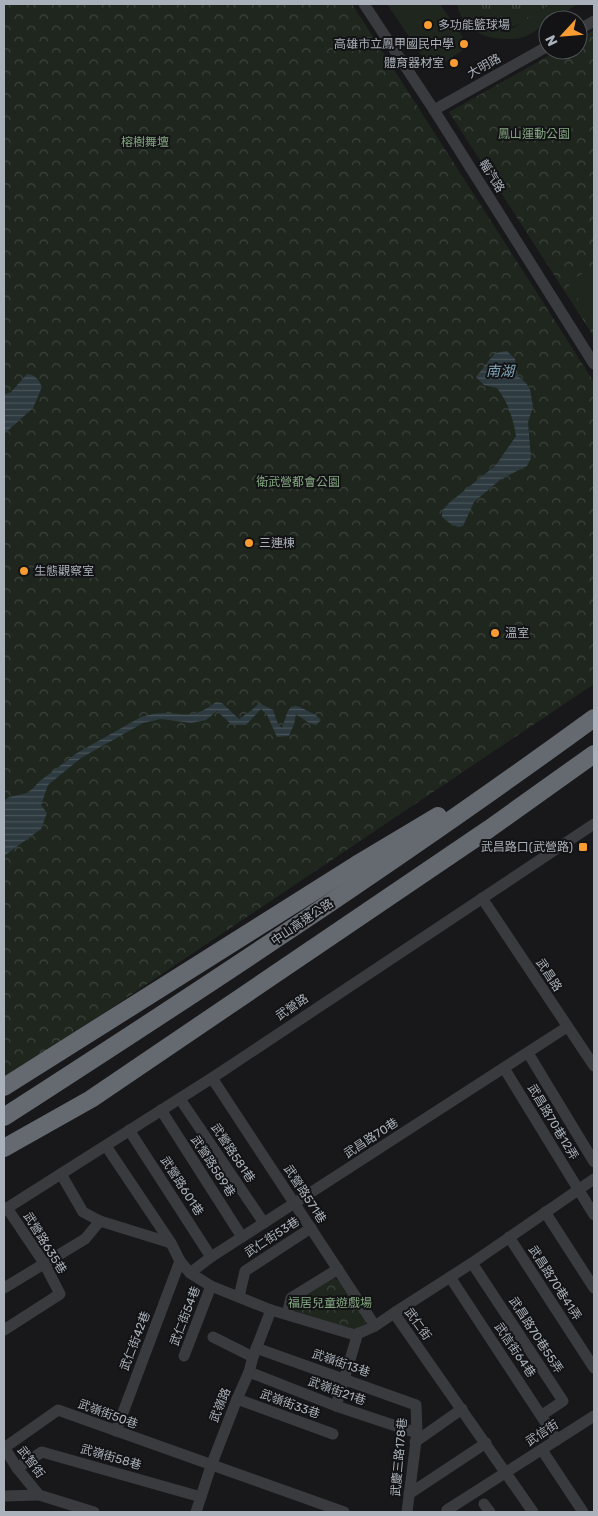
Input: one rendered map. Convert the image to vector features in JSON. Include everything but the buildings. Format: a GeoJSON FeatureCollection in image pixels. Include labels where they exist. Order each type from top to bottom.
{"type":"FeatureCollection","features":[{"type":"Feature","properties":{"kind":"highway","name":"中山高速公路"},"geometry":{"type":"LineString","coordinates":[[4,1117],[224,975],[473,806],[594,718]]}},
{"type":"Feature","properties":{"kind":"highway"},"geometry":{"type":"LineString","coordinates":[[4,1087],[356,865],[569,736]]}},
{"type":"Feature","properties":{"kind":"highway"},"geometry":{"type":"LineString","coordinates":[[4,1154],[91,1098],[489,829],[594,754]]}},
{"type":"Feature","properties":{"kind":"highway"},"geometry":{"type":"LineString","coordinates":[[4,1104],[224,975]]}},
{"type":"Feature","properties":{"kind":"highway"},"geometry":{"type":"LineString","coordinates":[[4,1148],[91,1098]]}},
{"type":"Feature","properties":{"kind":"street","name":"輜汽路"},"geometry":{"type":"LineString","coordinates":[[364,4],[434,110],[594,364]]}},
{"type":"Feature","properties":{"kind":"street","name":"大明路"},"geometry":{"type":"LineString","coordinates":[[434,110],[538,52]]}},
{"type":"Feature","properties":{"kind":"street","name":"武營路"},"geometry":{"type":"LineString","coordinates":[[5,1209],[180,1099],[594,824]]}},
{"type":"Feature","properties":{"kind":"street","name":"武昌路"},"geometry":{"type":"LineString","coordinates":[[482,898],[594,1066]]}},
{"type":"Feature","properties":{"kind":"street","name":"武昌路70巷"},"geometry":{"type":"LineString","coordinates":[[190,1273],[242,1237],[568,1027]]}},
{"type":"Feature","properties":{"kind":"street"},"geometry":{"type":"LineString","coordinates":[[528,1053],[594,1162]]}},
{"type":"Feature","properties":{"kind":"street","name":"武昌路70巷12弄"},"geometry":{"type":"LineString","coordinates":[[504,1068],[594,1215]]}},
{"type":"Feature","properties":{"kind":"street","name":"武營路571巷"},"geometry":{"type":"LineString","coordinates":[[212,1078],[296,1203],[375,1326]]}},
{"type":"Feature","properties":{"kind":"street","name":"武營路581巷"},"geometry":{"type":"LineString","coordinates":[[180,1099],[264,1223]]}},
{"type":"Feature","properties":{"kind":"street","name":"武營路589巷"},"geometry":{"type":"LineString","coordinates":[[161,1110],[242,1237]]}},
{"type":"Feature","properties":{"kind":"street","name":"武營路601巷"},"geometry":{"type":"LineString","coordinates":[[129,1130],[211,1258]]}},
{"type":"Feature","properties":{"kind":"street"},"geometry":{"type":"LineString","coordinates":[[106,1146],[190,1273],[211,1286],[271,1310],[355,1335],[358,1333]]}},
{"type":"Feature","properties":{"kind":"street"},"geometry":{"type":"LineString","coordinates":[[61,1174],[83,1212],[100,1221],[171,1243]]}},
{"type":"Feature","properties":{"kind":"street"},"geometry":{"type":"LineString","coordinates":[[394,1313],[472,1263],[594,1179]]}},
{"type":"Feature","properties":{"kind":"street","name":"武營路635巷"},"geometry":{"type":"LineString","coordinates":[[4,1330],[60,1294],[44,1264],[5,1209]]}},
{"type":"Feature","properties":{"kind":"street"},"geometry":{"type":"LineString","coordinates":[[545,1212],[594,1288]]}},
{"type":"Feature","properties":{"kind":"street"},"geometry":{"type":"LineString","coordinates":[[4,1288],[85,1239],[100,1221]]}},
{"type":"Feature","properties":{"kind":"street","name":"武仁街53巷"},"geometry":{"type":"LineString","coordinates":[[239,1297],[245,1271],[311,1228]]}},
{"type":"Feature","properties":{"kind":"street","name":"武昌路70巷41弄"},"geometry":{"type":"LineString","coordinates":[[509,1238],[594,1368]]}},
{"type":"Feature","properties":{"kind":"street","name":"武仁街42巷"},"geometry":{"type":"LineString","coordinates":[[116,1431],[180,1260]]}},
{"type":"Feature","properties":{"kind":"street","name":"武昌路70巷55弄"},"geometry":{"type":"LineString","coordinates":[[472,1263],[563,1401],[542,1415]]}},
{"type":"Feature","properties":{"kind":"street"},"geometry":{"type":"LineString","coordinates":[[286,1314],[291,1298],[338,1269]]}},
{"type":"Feature","properties":{"kind":"street","name":"武信街64巷"},"geometry":{"type":"LineString","coordinates":[[450,1277],[557,1440]]}},
{"type":"Feature","properties":{"kind":"street","name":"武仁街54巷"},"geometry":{"type":"LineString","coordinates":[[184,1356],[211,1286]]}},
{"type":"Feature","properties":{"kind":"street","name":"武嶺路"},"geometry":{"type":"LineString","coordinates":[[196,1512],[211,1466],[249,1372],[271,1310]]}},
{"type":"Feature","properties":{"kind":"street","name":"武仁街"},"geometry":{"type":"LineString","coordinates":[[358,1333],[375,1326],[394,1313],[533,1512]]}},
{"type":"Feature","properties":{"kind":"street"},"geometry":{"type":"LineString","coordinates":[[336,1406],[358,1333]]}},
{"type":"Feature","properties":{"kind":"street","name":"武嶺街13巷"},"geometry":{"type":"LineString","coordinates":[[213,1337],[344,1379],[416,1405]]}},
{"type":"Feature","properties":{"kind":"street","name":"武嶺街21巷"},"geometry":{"type":"LineString","coordinates":[[249,1372],[416,1437]]}},
{"type":"Feature","properties":{"kind":"street","name":"武嶺街33巷"},"geometry":{"type":"LineString","coordinates":[[237,1399],[333,1434]]}},
{"type":"Feature","properties":{"kind":"street","name":"武慶三路178巷"},"geometry":{"type":"LineString","coordinates":[[407,1512],[416,1437],[416,1405]]}},
{"type":"Feature","properties":{"kind":"street"},"geometry":{"type":"LineString","coordinates":[[416,1437],[462,1409]]}},
{"type":"Feature","properties":{"kind":"street","name":"武嶺街50巷"},"geometry":{"type":"LineString","coordinates":[[4,1447],[58,1410],[344,1512]]}},
{"type":"Feature","properties":{"kind":"street","name":"武信街"},"geometry":{"type":"LineString","coordinates":[[448,1512],[447,1510],[557,1440],[593,1420]]}},
{"type":"Feature","properties":{"kind":"street"},"geometry":{"type":"LineString","coordinates":[[409,1494],[486,1443]]}},
{"type":"Feature","properties":{"kind":"street","name":"武智街"},"geometry":{"type":"LineString","coordinates":[[4,1447],[39,1494],[94,1512]]}},
{"type":"Feature","properties":{"kind":"street"},"geometry":{"type":"LineString","coordinates":[[542,1450],[583,1512]]}},
{"type":"Feature","properties":{"kind":"street","name":"武嶺街58巷"},"geometry":{"type":"LineString","coordinates":[[18,1468],[42,1452],[201,1497]]}},
{"type":"Feature","properties":{"kind":"street"},"geometry":{"type":"LineString","coordinates":[[4,1496],[39,1494]]}},
{"type":"Feature","properties":{"kind":"green space","name":"衛武營都會公園"},"geometry":{"type":"Polygon","coordinates":[[[4,4],[352,4],[594,382],[594,684],[4,1080],[4,4]]]}},
{"type":"Feature","properties":{"kind":"green space","name":"多功能籃球場"},"geometry":{"type":"Polygon","coordinates":[[[387,4],[440,4],[469,46],[432,71],[387,4]]]}},
{"type":"Feature","properties":{"kind":"green space"},"geometry":{"type":"Polygon","coordinates":[[[457,4],[474,4],[482,19],[498,28],[513,28],[538,12],[538,28],[520,38],[492,38],[469,27],[460,13],[457,4]]]}},
{"type":"Feature","properties":{"kind":"green space"},"geometry":{"type":"Polygon","coordinates":[[[474,4],[551,4],[542,10],[538,10],[538,13],[515,26],[499,27],[485,21],[478,14],[474,4]]]}},
{"type":"Feature","properties":{"kind":"green space"},"geometry":{"type":"Polygon","coordinates":[[[551,4],[578,4],[568,10],[542,10],[551,4]]]}},
{"type":"Feature","properties":{"kind":"green space","name":"鳳山運動公園"},"geometry":{"type":"Polygon","coordinates":[[[594,30],[594,337],[449,112],[541,60],[588,60],[588,33],[594,30]]]}},
{"type":"Feature","properties":{"kind":"green space"},"geometry":{"type":"Polygon","coordinates":[[[594,266],[594,324],[568,283],[594,266]]]}},
{"type":"Feature","properties":{"kind":"green space","name":"福居兒童遊戲場"},"geometry":{"type":"Polygon","coordinates":[[[334,1278],[339,1281],[366,1321],[364,1325],[356,1330],[295,1312],[292,1307],[294,1301],[334,1278]]]}},
{"type":"Feature","properties":{"kind":"water","name":"南湖"},"geometry":{"type":"Polygon","coordinates":[[[507,351],[515,359],[518,376],[530,389],[533,407],[528,422],[531,458],[527,466],[501,479],[474,502],[463,526],[452,525],[442,517],[442,511],[449,503],[496,465],[516,436],[509,411],[501,393],[497,388],[484,385],[476,377],[495,353],[507,351]]]}},
{"type":"Feature","properties":{"kind":"water"},"geometry":{"type":"Polygon","coordinates":[[[27,374],[33,375],[42,387],[33,408],[4,434],[4,395],[11,392],[27,374]]]}},
{"type":"Feature","properties":{"kind":"water"},"geometry":{"type":"Polygon","coordinates":[[[216,702],[222,703],[239,719],[259,703],[273,710],[278,724],[282,728],[288,710],[294,706],[298,706],[321,720],[316,725],[309,723],[296,714],[289,736],[277,737],[267,715],[261,709],[246,725],[232,725],[217,711],[206,720],[191,723],[161,719],[143,723],[81,758],[48,785],[41,805],[47,813],[41,829],[4,856],[4,801],[9,797],[28,793],[40,781],[77,753],[141,717],[163,713],[191,714],[206,709],[216,702]]]}},
{"type":"Feature","properties":{"kind":"place","name":"多功能籃球場"},"geometry":{"type":"Point","coordinates":[428,25]}},
{"type":"Feature","properties":{"kind":"place","name":"高雄市立鳳甲國民中學"},"geometry":{"type":"Point","coordinates":[464,44]}},
{"type":"Feature","properties":{"kind":"place","name":"體育器材室"},"geometry":{"type":"Point","coordinates":[454,63]}},
{"type":"Feature","properties":{"kind":"place","name":"三連棟"},"geometry":{"type":"Point","coordinates":[249,543]}},
{"type":"Feature","properties":{"kind":"place","name":"生態觀察室"},"geometry":{"type":"Point","coordinates":[24,571]}},
{"type":"Feature","properties":{"kind":"place","name":"溫室"},"geometry":{"type":"Point","coordinates":[495,633]}},
{"type":"Feature","properties":{"kind":"place","name":"武昌路口(武營路)"},"geometry":{"type":"Point","coordinates":[583,847]}},
{"type":"Feature","properties":{"kind":"park label","name":"榕樹舞壇"},"geometry":{"type":"Point","coordinates":[145,142]}}]}
